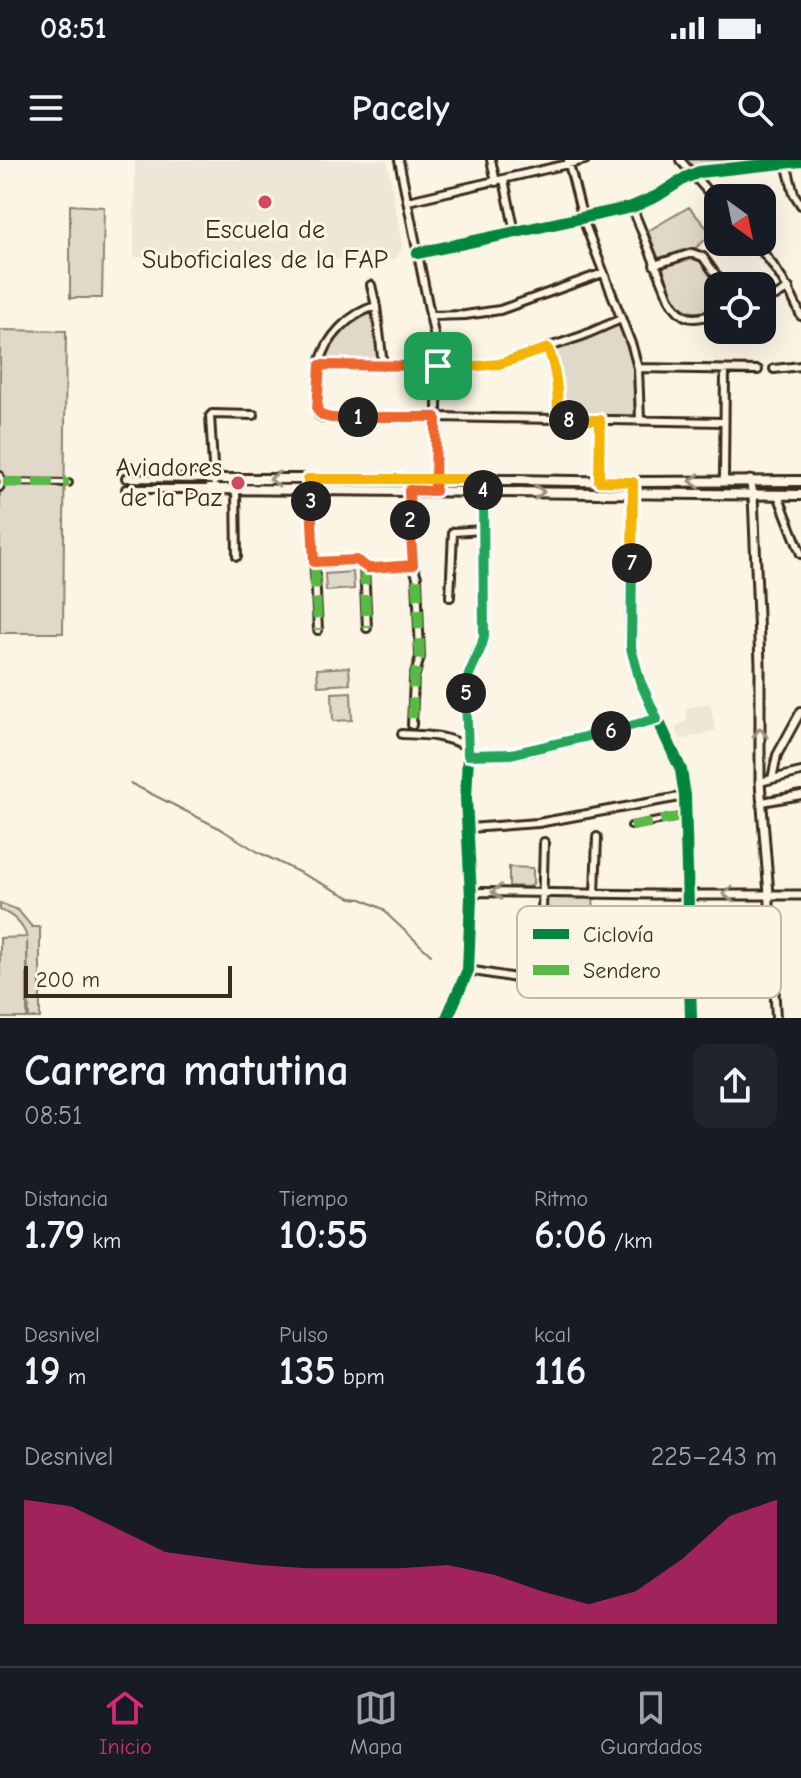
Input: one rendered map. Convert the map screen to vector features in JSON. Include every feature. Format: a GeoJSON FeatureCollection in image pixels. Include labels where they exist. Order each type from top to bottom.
{"type":"FeatureCollection","features":[{"type":"Feature","properties":{"kind":"main road"},"geometry":{"type":"LineString","coordinates":[[211,479],[801,481]]}},
{"type":"Feature","properties":{"kind":"main road"},"geometry":{"type":"LineString","coordinates":[[240,489],[244,479]]}},
{"type":"Feature","properties":{"kind":"main road"},"geometry":{"type":"LineString","coordinates":[[212,489],[801,495]]}},
{"type":"Feature","properties":{"kind":"street"},"geometry":{"type":"LineString","coordinates":[[399,160],[436,344],[435,491]]}},
{"type":"Feature","properties":{"kind":"street"},"geometry":{"type":"LineString","coordinates":[[491,160],[515,232]]}},
{"type":"Feature","properties":{"kind":"street"},"geometry":{"type":"LineString","coordinates":[[408,201],[585,160]]}},
{"type":"Feature","properties":{"kind":"street"},"geometry":{"type":"LineString","coordinates":[[680,160],[704,187]]}},
{"type":"Feature","properties":{"kind":"street"},"geometry":{"type":"LineString","coordinates":[[418,253],[632,207],[657,196],[692,174],[741,164],[801,161]]}},
{"type":"Feature","properties":{"kind":"street"},"geometry":{"type":"LineString","coordinates":[[568,162],[583,219],[638,368],[640,420]]}},
{"type":"Feature","properties":{"kind":"street"},"geometry":{"type":"LineString","coordinates":[[789,162],[794,194],[801,205]]}},
{"type":"Feature","properties":{"kind":"street"},"geometry":{"type":"LineString","coordinates":[[632,207],[654,265],[676,310],[697,319],[704,317]]}},
{"type":"Feature","properties":{"kind":"street"},"geometry":{"type":"LineString","coordinates":[[654,265],[692,253],[703,257],[714,272]]}},
{"type":"Feature","properties":{"kind":"street"},"geometry":{"type":"LineString","coordinates":[[767,256],[789,288],[801,316]]}},
{"type":"Feature","properties":{"kind":"street"},"geometry":{"type":"LineString","coordinates":[[430,316],[500,310],[603,273]]}},
{"type":"Feature","properties":{"kind":"street"},"geometry":{"type":"LineString","coordinates":[[371,285],[383,365]]}},
{"type":"Feature","properties":{"kind":"street"},"geometry":{"type":"LineString","coordinates":[[776,296],[789,288]]}},
{"type":"Feature","properties":{"kind":"street"},"geometry":{"type":"LineString","coordinates":[[376,306],[350,319],[326,346],[320,365],[317,409],[324,418],[724,422]]}},
{"type":"Feature","properties":{"kind":"street"},"geometry":{"type":"LineString","coordinates":[[320,365],[466,367],[499,364],[621,319]]}},
{"type":"Feature","properties":{"kind":"street"},"geometry":{"type":"LineString","coordinates":[[548,348],[555,369],[558,420]]}},
{"type":"Feature","properties":{"kind":"street"},"geometry":{"type":"LineString","coordinates":[[774,369],[801,366]]}},
{"type":"Feature","properties":{"kind":"street"},"geometry":{"type":"LineString","coordinates":[[638,368],[758,370]]}},
{"type":"Feature","properties":{"kind":"street"},"geometry":{"type":"LineString","coordinates":[[724,480],[725,370]]}},
{"type":"Feature","properties":{"kind":"street"},"geometry":{"type":"LineString","coordinates":[[126,489],[212,489],[210,416],[254,415]]}},
{"type":"Feature","properties":{"kind":"street"},"geometry":{"type":"LineString","coordinates":[[599,481],[600,420]]}},
{"type":"Feature","properties":{"kind":"street"},"geometry":{"type":"LineString","coordinates":[[0,475],[3,482],[0,488]]}},
{"type":"Feature","properties":{"kind":"street"},"geometry":{"type":"LineString","coordinates":[[126,478],[211,479]]}},
{"type":"Feature","properties":{"kind":"street"},"geometry":{"type":"LineString","coordinates":[[308,479],[318,630]]}},
{"type":"Feature","properties":{"kind":"street"},"geometry":{"type":"LineString","coordinates":[[447,1018],[468,970],[471,897],[465,686],[484,636],[483,479]]}},
{"type":"Feature","properties":{"kind":"street"},"geometry":{"type":"LineString","coordinates":[[750,480],[760,664],[760,782],[770,906]]}},
{"type":"Feature","properties":{"kind":"street"},"geometry":{"type":"LineString","coordinates":[[3,482],[69,483]]}},
{"type":"Feature","properties":{"kind":"street"},"geometry":{"type":"LineString","coordinates":[[633,482],[631,648],[640,681],[681,770],[685,796],[687,906]]}},
{"type":"Feature","properties":{"kind":"street"},"geometry":{"type":"LineString","coordinates":[[237,556],[240,489]]}},
{"type":"Feature","properties":{"kind":"street"},"geometry":{"type":"LineString","coordinates":[[409,490],[420,657],[414,678],[412,725]]}},
{"type":"Feature","properties":{"kind":"street"},"geometry":{"type":"LineString","coordinates":[[778,495],[801,554]]}},
{"type":"Feature","properties":{"kind":"street"},"geometry":{"type":"LineString","coordinates":[[450,597],[453,532],[483,530]]}},
{"type":"Feature","properties":{"kind":"street"},"geometry":{"type":"LineString","coordinates":[[314,562],[356,560],[373,568],[413,565]]}},
{"type":"Feature","properties":{"kind":"street"},"geometry":{"type":"LineString","coordinates":[[364,565],[367,628]]}},
{"type":"Feature","properties":{"kind":"street"},"geometry":{"type":"LineString","coordinates":[[772,779],[777,755],[801,711]]}},
{"type":"Feature","properties":{"kind":"street"},"geometry":{"type":"LineString","coordinates":[[402,734],[436,735],[449,738],[467,750],[511,754],[657,719]]}},
{"type":"Feature","properties":{"kind":"street"},"geometry":{"type":"LineString","coordinates":[[760,782],[801,772]]}},
{"type":"Feature","properties":{"kind":"street"},"geometry":{"type":"LineString","coordinates":[[762,802],[801,795]]}},
{"type":"Feature","properties":{"kind":"street"},"geometry":{"type":"LineString","coordinates":[[469,828],[538,823],[685,796]]}},
{"type":"Feature","properties":{"kind":"street"},"geometry":{"type":"LineString","coordinates":[[631,826],[685,816]]}},
{"type":"Feature","properties":{"kind":"street"},"geometry":{"type":"LineString","coordinates":[[595,894],[597,837]]}},
{"type":"Feature","properties":{"kind":"street"},"geometry":{"type":"LineString","coordinates":[[542,906],[544,842]]}},
{"type":"Feature","properties":{"kind":"street"},"geometry":{"type":"LineString","coordinates":[[471,897],[481,892],[801,895]]}},
{"type":"Feature","properties":{"kind":"street"},"geometry":{"type":"LineString","coordinates":[[468,970],[517,978]]}},
{"type":"Feature","properties":{"kind":"street"},"geometry":{"type":"LineString","coordinates":[[690,998],[691,1018]]}},
{"type":"Feature","properties":{"kind":"street"},"geometry":{"type":"LineString","coordinates":[[775,998],[776,1018]]}},
{"type":"Feature","properties":{"kind":"shaded area","name":"Escuela de Suboficiales de la FAP"},"geometry":{"type":"Polygon","coordinates":[[[135,160],[387,160],[402,249],[391,260],[134,257],[135,160]]]}},
{"type":"Feature","properties":{"kind":"shaded area"},"geometry":{"type":"Polygon","coordinates":[[[684,160],[738,160],[740,166],[695,171],[684,160]]]}},
{"type":"Feature","properties":{"kind":"shaded area"},"geometry":{"type":"Polygon","coordinates":[[[70,205],[104,207],[102,298],[70,298],[70,205]]]}},
{"type":"Feature","properties":{"kind":"shaded area"},"geometry":{"type":"Polygon","coordinates":[[[689,207],[704,225],[704,241],[692,251],[659,260],[648,231],[689,207]]]}},
{"type":"Feature","properties":{"kind":"shaded area"},"geometry":{"type":"Polygon","coordinates":[[[690,255],[700,259],[710,272],[704,272],[704,313],[685,309],[679,304],[662,265],[690,255]]]}},
{"type":"Feature","properties":{"kind":"shaded area"},"geometry":{"type":"Polygon","coordinates":[[[372,313],[379,359],[326,359],[343,330],[372,313]]]}},
{"type":"Feature","properties":{"kind":"shaded area"},"geometry":{"type":"Polygon","coordinates":[[[619,322],[634,368],[637,415],[634,418],[564,419],[558,369],[552,350],[583,340],[619,322]]]}},
{"type":"Feature","properties":{"kind":"shaded area"},"geometry":{"type":"Polygon","coordinates":[[[0,330],[66,331],[63,633],[0,633],[0,330]]]}},
{"type":"Feature","properties":{"kind":"shaded area"},"geometry":{"type":"Polygon","coordinates":[[[729,483],[730,488],[641,489],[644,484],[729,483]]]}},
{"type":"Feature","properties":{"kind":"shaded area"},"geometry":{"type":"Polygon","coordinates":[[[487,484],[624,485],[623,489],[487,487],[487,484]]]}},
{"type":"Feature","properties":{"kind":"shaded area"},"geometry":{"type":"Polygon","coordinates":[[[353,572],[354,589],[326,591],[325,574],[353,572]]]}},
{"type":"Feature","properties":{"kind":"shaded area"},"geometry":{"type":"Polygon","coordinates":[[[349,667],[350,684],[318,686],[317,669],[349,667]]]}},
{"type":"Feature","properties":{"kind":"shaded area"},"geometry":{"type":"Polygon","coordinates":[[[351,692],[352,720],[333,721],[332,693],[351,692]]]}},
{"type":"Feature","properties":{"kind":"shaded area"},"geometry":{"type":"Polygon","coordinates":[[[710,703],[716,730],[681,740],[675,727],[687,721],[686,708],[710,703]]]}},
{"type":"Feature","properties":{"kind":"shaded area"},"geometry":{"type":"Polygon","coordinates":[[[509,867],[533,868],[533,884],[529,887],[509,886],[509,867]]]}},
{"type":"Feature","properties":{"kind":"shaded area"},"geometry":{"type":"Polygon","coordinates":[[[544,897],[593,899],[594,906],[544,906],[544,897]]]}},
{"type":"Feature","properties":{"kind":"shaded area"},"geometry":{"type":"Polygon","coordinates":[[[0,903],[18,910],[32,927],[40,927],[40,1018],[29,1018],[27,940],[27,1018],[0,1018],[0,938],[27,937],[16,920],[0,910],[0,903]]]}},
{"type":"Feature","properties":{"kind":"waterway"},"geometry":{"type":"LineString","coordinates":[[130,783],[219,828],[258,852],[351,898],[362,899],[383,909],[431,955]]}},
{"type":"Feature","properties":{"kind":"marked path"},"geometry":{"type":"LineString","coordinates":[[308,479],[318,630]]}},
{"type":"Feature","properties":{"kind":"marked path"},"geometry":{"type":"LineString","coordinates":[[3,482],[69,483]]}},
{"type":"Feature","properties":{"kind":"marked path"},"geometry":{"type":"LineString","coordinates":[[409,490],[420,657],[414,678],[412,725]]}},
{"type":"Feature","properties":{"kind":"marked path"},"geometry":{"type":"LineString","coordinates":[[314,562],[356,560],[368,568],[413,565]]}},
{"type":"Feature","properties":{"kind":"marked path"},"geometry":{"type":"LineString","coordinates":[[364,565],[367,628]]}},
{"type":"Feature","properties":{"kind":"marked path"},"geometry":{"type":"LineString","coordinates":[[631,826],[685,816]]}},
{"type":"Feature","properties":{"kind":"cycle path"},"geometry":{"type":"LineString","coordinates":[[418,253],[632,207],[699,172],[801,161]]}},
{"type":"Feature","properties":{"kind":"cycle path"},"geometry":{"type":"LineString","coordinates":[[447,1018],[468,970],[471,897],[465,686],[484,636],[483,479]]}},
{"type":"Feature","properties":{"kind":"cycle path"},"geometry":{"type":"LineString","coordinates":[[633,482],[631,648],[640,681],[681,770],[685,796],[688,906]]}},
{"type":"Feature","properties":{"kind":"cycle path"},"geometry":{"type":"LineString","coordinates":[[690,998],[691,1018]]}},
{"type":"Feature","properties":{"kind":"place","name":"Escuela de Suboficiales de la FAP"},"geometry":{"type":"Point","coordinates":[265,202]}},
{"type":"Feature","properties":{"kind":"place","name":"Aviadores de la Paz"},"geometry":{"type":"Point","coordinates":[238,483]}},
{"type":"Feature","properties":{"kind":"route"},"geometry":{"type":"LineString","coordinates":[[438,366],[320,365],[317,409],[324,418],[436,417],[435,473],[435,479],[435,491],[409,490],[413,565],[368,568],[356,560],[314,562],[308,479],[426,479],[435,479],[483,479],[484,636],[465,686],[468,755],[534,750],[657,719],[640,681],[631,648],[633,482],[599,481],[600,420],[558,420],[555,369],[548,348],[499,364],[438,366]]}}]}
